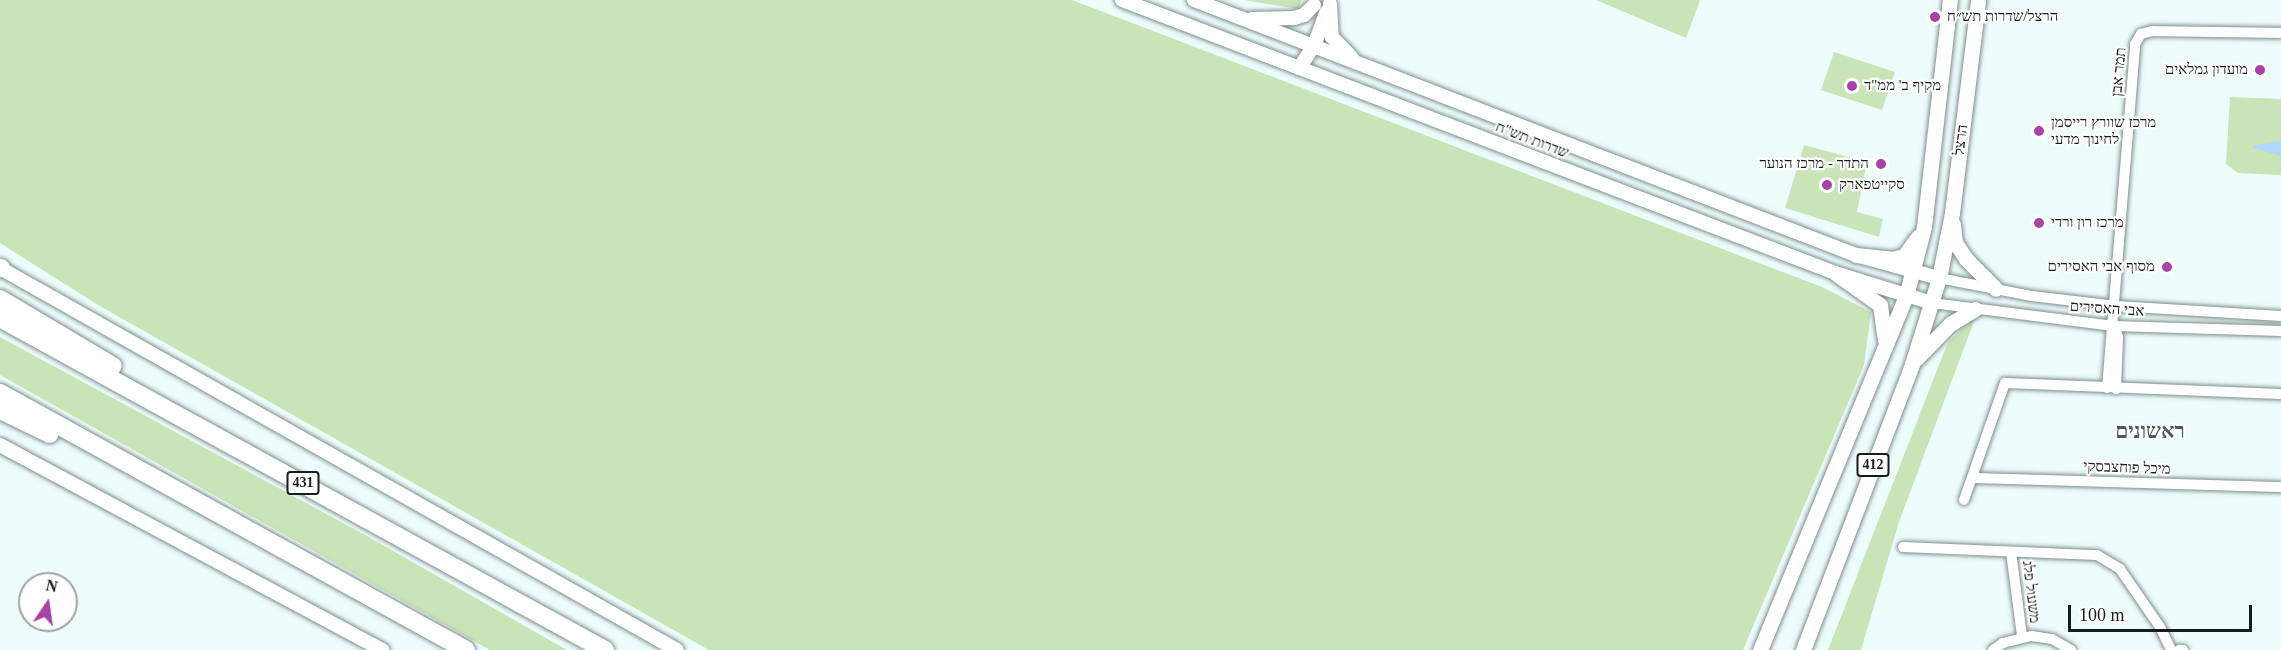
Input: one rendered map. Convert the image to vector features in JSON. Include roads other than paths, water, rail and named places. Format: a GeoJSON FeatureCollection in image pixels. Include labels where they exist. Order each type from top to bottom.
{"type":"FeatureCollection","features":[{"type":"Feature","properties":{"kind":"highway"},"geometry":{"type":"LineString","coordinates":[[0,299],[351,509]]}},
{"type":"Feature","properties":{"kind":"highway","name":"431"},"geometry":{"type":"LineString","coordinates":[[0,318],[605,650]]}},
{"type":"Feature","properties":{"kind":"highway"},"geometry":{"type":"LineString","coordinates":[[0,393],[466,650]]}},
{"type":"Feature","properties":{"kind":"highway"},"geometry":{"type":"LineString","coordinates":[[0,410],[227,519]]}},
{"type":"Feature","properties":{"kind":"main road","name":"שדרות תש\"ח"},"geometry":{"type":"LineString","coordinates":[[1122,0],[1835,273],[1932,303]]}},
{"type":"Feature","properties":{"kind":"main road","name":"שדרות תש\"ח"},"geometry":{"type":"LineString","coordinates":[[1194,0],[1856,255],[1912,273],[1939,278]]}},
{"type":"Feature","properties":{"kind":"main road","name":"הרצל"},"geometry":{"type":"LineString","coordinates":[[1912,273],[1924,227],[1950,0]]}},
{"type":"Feature","properties":{"kind":"main road","name":"הרצל"},"geometry":{"type":"LineString","coordinates":[[1939,278],[1952,213],[1978,0]]}},
{"type":"Feature","properties":{"kind":"main road"},"geometry":{"type":"LineString","coordinates":[[1299,68],[1300,41],[1315,2]]}},
{"type":"Feature","properties":{"kind":"main road"},"geometry":{"type":"LineString","coordinates":[[1242,19],[1294,18],[1304,15],[1315,2]]}},
{"type":"Feature","properties":{"kind":"main road"},"geometry":{"type":"LineString","coordinates":[[1299,68],[1314,46],[1330,2]]}},
{"type":"Feature","properties":{"kind":"main road"},"geometry":{"type":"LineString","coordinates":[[1330,2],[1332,37],[1365,67]]}},
{"type":"Feature","properties":{"kind":"main road"},"geometry":{"type":"LineString","coordinates":[[1952,213],[1955,243],[1975,272],[1996,289]]}},
{"type":"Feature","properties":{"kind":"main road"},"geometry":{"type":"LineString","coordinates":[[1856,255],[1892,259],[1904,256],[1924,227]]}},
{"type":"Feature","properties":{"kind":"main road"},"geometry":{"type":"LineString","coordinates":[[0,268],[677,650]]}},
{"type":"Feature","properties":{"kind":"main road"},"geometry":{"type":"LineString","coordinates":[[1835,273],[1880,305],[1885,346]]}},
{"type":"Feature","properties":{"kind":"main road","name":"412"},"geometry":{"type":"LineString","coordinates":[[1760,650],[1906,296],[1912,273]]}},
{"type":"Feature","properties":{"kind":"main road","name":"412"},"geometry":{"type":"LineString","coordinates":[[1803,650],[1912,364],[1939,278]]}},
{"type":"Feature","properties":{"kind":"main road"},"geometry":{"type":"LineString","coordinates":[[1912,364],[1950,324],[1975,309]]}},
{"type":"Feature","properties":{"kind":"main road"},"geometry":{"type":"LineString","coordinates":[[0,445],[382,650]]}},
{"type":"Feature","properties":{"kind":"street","name":"תמר אבן"},"geometry":{"type":"LineString","coordinates":[[2114,326],[2135,44],[2141,34],[2152,31],[2281,33]]}},
{"type":"Feature","properties":{"kind":"street","name":"אבי האסירים"},"geometry":{"type":"LineString","coordinates":[[1939,278],[1996,289],[2116,306],[2281,316]]}},
{"type":"Feature","properties":{"kind":"street","name":"אבי האסירים"},"geometry":{"type":"LineString","coordinates":[[1932,303],[2114,326],[2281,331]]}},
{"type":"Feature","properties":{"kind":"street"},"geometry":{"type":"LineString","coordinates":[[2111,388],[2118,337],[2114,326]]}},
{"type":"Feature","properties":{"kind":"street"},"geometry":{"type":"LineString","coordinates":[[1964,500],[2004,383],[2281,394]]}},
{"type":"Feature","properties":{"kind":"street","name":"מיכל פוחצבסקי"},"geometry":{"type":"LineString","coordinates":[[1972,478],[2281,487]]}},
{"type":"Feature","properties":{"kind":"street"},"geometry":{"type":"LineString","coordinates":[[1903,547],[2097,555],[2120,569],[2160,627],[2171,650]]}},
{"type":"Feature","properties":{"kind":"street","name":"משעול פלג"},"geometry":{"type":"LineString","coordinates":[[2011,552],[2022,636]]}},
{"type":"Feature","properties":{"kind":"street","name":"משעול פלג"},"geometry":{"type":"LineString","coordinates":[[1993,650],[2022,636],[2052,639],[2071,650]]}},
{"type":"Feature","properties":{"kind":"water"},"geometry":{"type":"Polygon","coordinates":[[[2281,141],[2281,156],[2253,148],[2255,145],[2281,141]]]}},
{"type":"Feature","properties":{"kind":"place","name":"הרצל/שדרות תש״ח"},"geometry":{"type":"Point","coordinates":[1935,17]}},
{"type":"Feature","properties":{"kind":"place","name":"מועדון גמלאים"},"geometry":{"type":"Point","coordinates":[2260,70]}},
{"type":"Feature","properties":{"kind":"place","name":"מקיף ב' ממ\"ד"},"geometry":{"type":"Point","coordinates":[1852,86]}},
{"type":"Feature","properties":{"kind":"place","name":"מרכז שוורץ רייסמן לחינוך מדעי"},"geometry":{"type":"Point","coordinates":[2039,131]}},
{"type":"Feature","properties":{"kind":"place","name":"התדר - מרכז הנוער"},"geometry":{"type":"Point","coordinates":[1881,164]}},
{"type":"Feature","properties":{"kind":"place","name":"סקייטפארק"},"geometry":{"type":"Point","coordinates":[1827,185]}},
{"type":"Feature","properties":{"kind":"place","name":"מרכז רון ורדי"},"geometry":{"type":"Point","coordinates":[2039,223]}},
{"type":"Feature","properties":{"kind":"place","name":"מסוף אבי האסירים"},"geometry":{"type":"Point","coordinates":[2167,267]}},
{"type":"Feature","properties":{"kind":"district","name":"ראשונים"},"geometry":{"type":"Point","coordinates":[2150,431]}}]}
